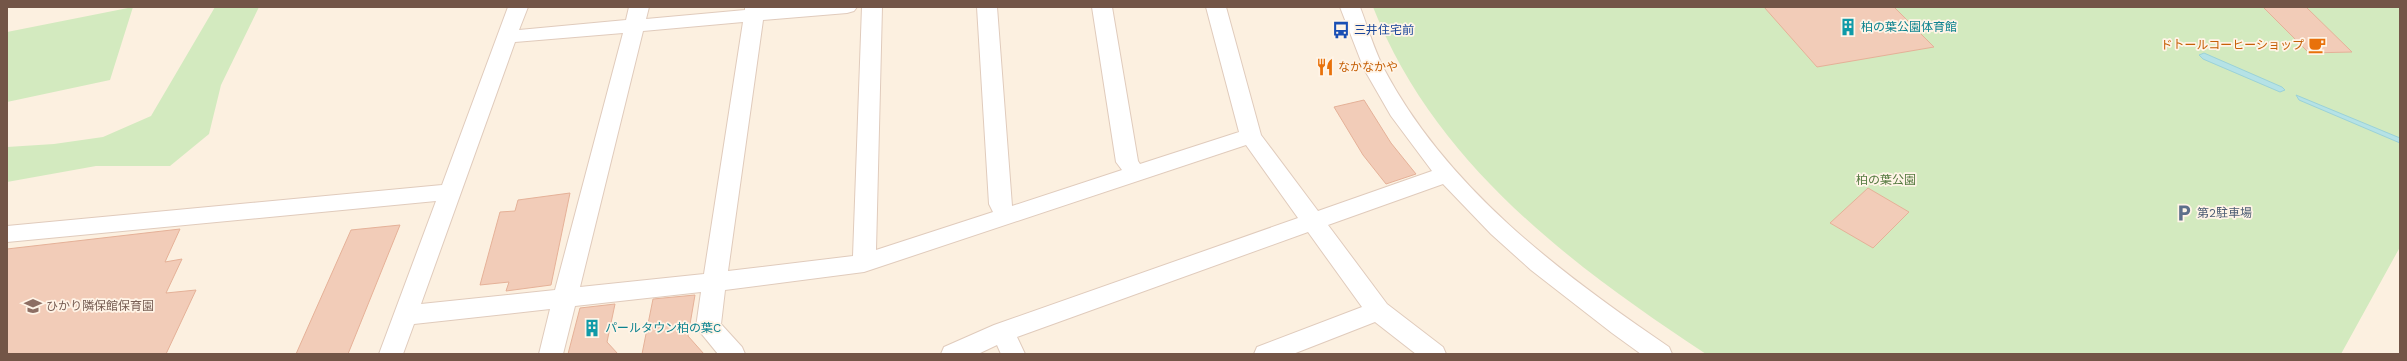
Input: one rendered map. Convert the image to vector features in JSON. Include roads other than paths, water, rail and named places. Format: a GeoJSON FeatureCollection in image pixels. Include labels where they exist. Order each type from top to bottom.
{"type":"FeatureCollection","features":[{"type":"Feature","properties":{"kind":"street"},"geometry":{"type":"LineString","coordinates":[[391,354],[518,7]]}},
{"type":"Feature","properties":{"kind":"street"},"geometry":{"type":"LineString","coordinates":[[507,37],[637,16],[846,7]]}},
{"type":"Feature","properties":{"kind":"street"},"geometry":{"type":"LineString","coordinates":[[864,263],[872,7]]}},
{"type":"Feature","properties":{"kind":"street"},"geometry":{"type":"LineString","coordinates":[[987,7],[1000,204],[1006,216]]}},
{"type":"Feature","properties":{"kind":"street"},"geometry":{"type":"LineString","coordinates":[[1102,7],[1127,162],[1135,172]]}},
{"type":"Feature","properties":{"kind":"street"},"geometry":{"type":"LineString","coordinates":[[1216,7],[1251,136],[1378,311],[1434,354]]}},
{"type":"Feature","properties":{"kind":"street"},"geometry":{"type":"LineString","coordinates":[[1350,7],[1374,69],[1414,131],[1447,174],[1487,216],[1528,252],[1601,312],[1660,354]]}},
{"type":"Feature","properties":{"kind":"street"},"geometry":{"type":"LineString","coordinates":[[733,354],[708,327],[755,11]]}},
{"type":"Feature","properties":{"kind":"street"},"geometry":{"type":"LineString","coordinates":[[551,354],[637,16]]}},
{"type":"Feature","properties":{"kind":"street"},"geometry":{"type":"LineString","coordinates":[[406,315],[565,299],[864,263],[1135,172],[1251,136]]}},
{"type":"Feature","properties":{"kind":"street"},"geometry":{"type":"LineString","coordinates":[[953,354],[1003,332],[1314,223],[1447,174]]}},
{"type":"Feature","properties":{"kind":"street"},"geometry":{"type":"LineString","coordinates":[[7,234],[451,192]]}},
{"type":"Feature","properties":{"kind":"street"},"geometry":{"type":"LineString","coordinates":[[1266,354],[1378,311]]}},
{"type":"Feature","properties":{"kind":"street"},"geometry":{"type":"LineString","coordinates":[[1003,332],[1013,354]]}},
{"type":"Feature","properties":{"kind":"water"},"geometry":{"type":"Polygon","coordinates":[[[2204,53],[2282,87],[2285,90],[2280,92],[2203,59],[2199,55],[2204,53]]]}},
{"type":"Feature","properties":{"kind":"water"},"geometry":{"type":"Polygon","coordinates":[[[2296,95],[2400,138],[2400,143],[2299,100],[2296,95]]]}},
{"type":"Feature","properties":{"kind":"place","name":"柏の葉公園体育館"},"geometry":{"type":"Point","coordinates":[1848,27]}},
{"type":"Feature","properties":{"kind":"place","name":"三井住宅前"},"geometry":{"type":"Point","coordinates":[1341,30]}},
{"type":"Feature","properties":{"kind":"place","name":"ドトールコーヒーショップ"},"geometry":{"type":"Point","coordinates":[2317,45]}},
{"type":"Feature","properties":{"kind":"place","name":"なかなかや"},"geometry":{"type":"Point","coordinates":[1325,67]}},
{"type":"Feature","properties":{"kind":"place","name":"第2駐車場"},"geometry":{"type":"Point","coordinates":[2184,213]}},
{"type":"Feature","properties":{"kind":"place","name":"ひかり隣保館保育園"},"geometry":{"type":"Point","coordinates":[33,306]}},
{"type":"Feature","properties":{"kind":"place","name":"パールタウン柏の葉C"},"geometry":{"type":"Point","coordinates":[592,328]}},
{"type":"Feature","properties":{"kind":"park label","name":"柏の葉公園"},"geometry":{"type":"Point","coordinates":[1886,180]}}]}
